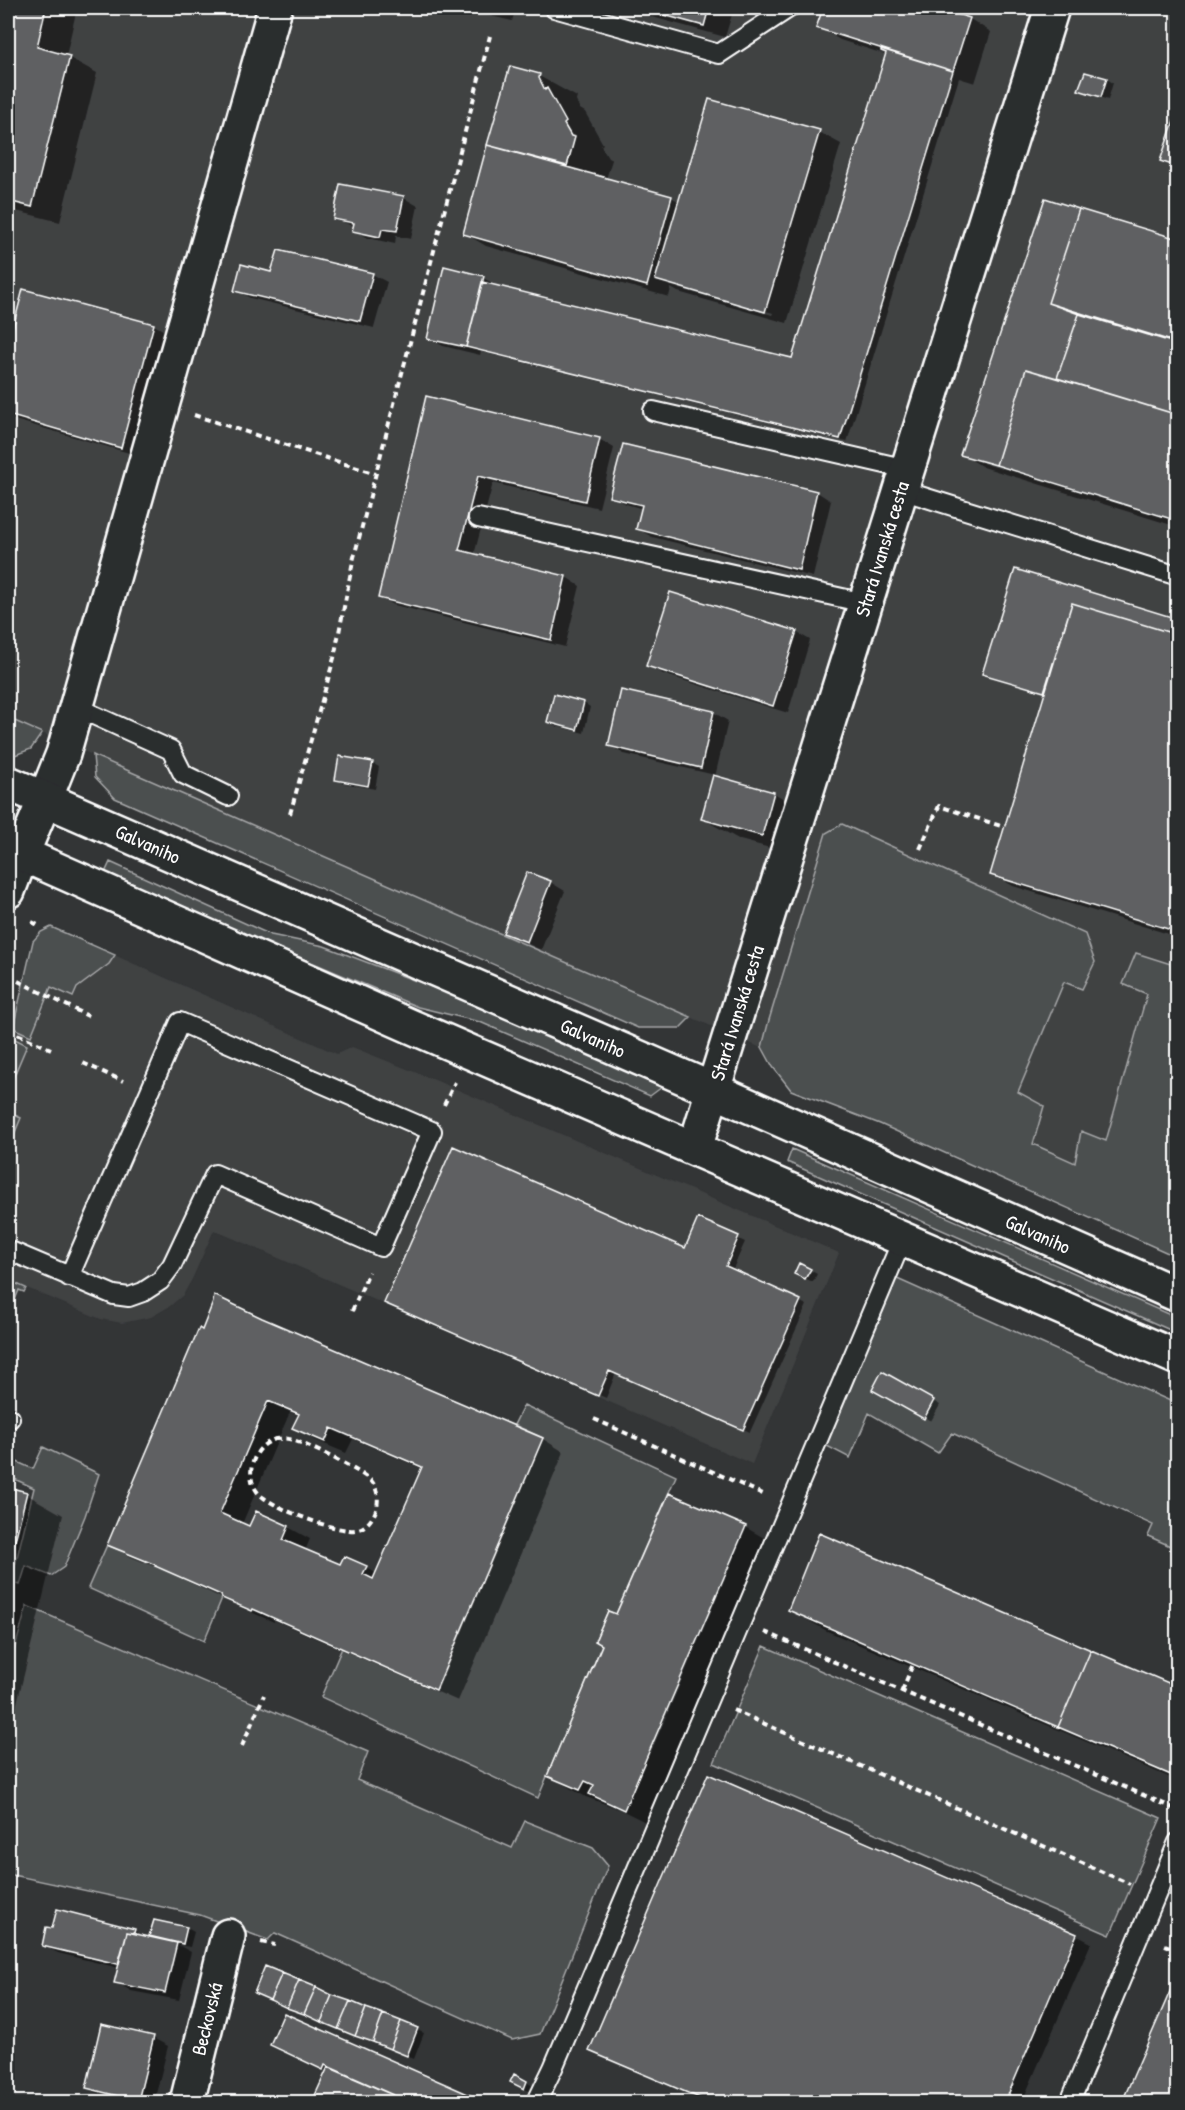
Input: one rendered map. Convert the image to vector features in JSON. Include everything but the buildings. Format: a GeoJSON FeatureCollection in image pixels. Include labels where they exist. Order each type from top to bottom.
{"type":"FeatureCollection","features":[{"type":"Feature","properties":{"kind":"main road"},"geometry":{"type":"LineString","coordinates":[[8,891],[15,851],[45,799],[63,754],[275,8]]}},
{"type":"Feature","properties":{"kind":"main road","name":"Stará Ivanská cesta"},"geometry":{"type":"LineString","coordinates":[[695,1148],[1052,8]]}},
{"type":"Feature","properties":{"kind":"main road","name":"Galvaniho"},"geometry":{"type":"LineString","coordinates":[[8,783],[1178,1295]]}},
{"type":"Feature","properties":{"kind":"main road"},"geometry":{"type":"LineString","coordinates":[[15,851],[421,1030],[1178,1358]]}},
{"type":"Feature","properties":{"kind":"main road","name":"Beckovská"},"geometry":{"type":"LineString","coordinates":[[187,2103],[228,1936]]}},
{"type":"Feature","properties":{"kind":"lane"},"geometry":{"type":"LineString","coordinates":[[554,8],[719,54],[789,8]]}},
{"type":"Feature","properties":{"kind":"lane"},"geometry":{"type":"LineString","coordinates":[[653,411],[904,479],[1178,576]]}},
{"type":"Feature","properties":{"kind":"lane"},"geometry":{"type":"LineString","coordinates":[[478,518],[865,603]]}},
{"type":"Feature","properties":{"kind":"lane"},"geometry":{"type":"LineString","coordinates":[[76,707],[171,750],[183,774],[228,796]]}},
{"type":"Feature","properties":{"kind":"lane"},"geometry":{"type":"LineString","coordinates":[[8,1250],[69,1277],[114,1295],[129,1297],[143,1292],[160,1281],[172,1265],[215,1174],[381,1247],[432,1131],[180,1022],[69,1277]]}},
{"type":"Feature","properties":{"kind":"lane"},"geometry":{"type":"LineString","coordinates":[[541,2103],[537,2101],[558,2057],[903,1238]]}},
{"type":"Feature","properties":{"kind":"lane"},"geometry":{"type":"LineString","coordinates":[[1070,2103],[1178,1842]]}},
{"type":"Feature","properties":{"kind":"path"},"geometry":{"type":"LineString","coordinates":[[290,814],[334,658],[353,561],[490,36]]}},
{"type":"Feature","properties":{"kind":"path"},"geometry":{"type":"LineString","coordinates":[[162,404],[376,474]]}},
{"type":"Feature","properties":{"kind":"path"},"geometry":{"type":"LineString","coordinates":[[920,849],[939,806],[1004,827]]}},
{"type":"Feature","properties":{"kind":"path"},"geometry":{"type":"LineString","coordinates":[[32,922],[38,925]]}},
{"type":"Feature","properties":{"kind":"path"},"geometry":{"type":"LineString","coordinates":[[18,981],[88,1016]]}},
{"type":"Feature","properties":{"kind":"path"},"geometry":{"type":"LineString","coordinates":[[8,1030],[51,1049]]}},
{"type":"Feature","properties":{"kind":"path"},"geometry":{"type":"LineString","coordinates":[[83,1063],[124,1082]]}},
{"type":"Feature","properties":{"kind":"path"},"geometry":{"type":"LineString","coordinates":[[432,1131],[459,1074]]}},
{"type":"Feature","properties":{"kind":"path"},"geometry":{"type":"LineString","coordinates":[[352,1311],[360,1293]]}},
{"type":"Feature","properties":{"kind":"path"},"geometry":{"type":"LineString","coordinates":[[594,1419],[790,1507]]}},
{"type":"Feature","properties":{"kind":"path"},"geometry":{"type":"LineString","coordinates":[[275,1439],[290,1439],[358,1471],[373,1482],[378,1495],[377,1510],[363,1528],[351,1530],[326,1526],[292,1512],[262,1497],[254,1486],[250,1471],[263,1445],[275,1439]]}},
{"type":"Feature","properties":{"kind":"path"},"geometry":{"type":"LineString","coordinates":[[741,1622],[1178,1810]]}},
{"type":"Feature","properties":{"kind":"path"},"geometry":{"type":"LineString","coordinates":[[902,1691],[913,1664]]}},
{"type":"Feature","properties":{"kind":"path"},"geometry":{"type":"LineString","coordinates":[[242,1746],[264,1695]]}},
{"type":"Feature","properties":{"kind":"path"},"geometry":{"type":"LineString","coordinates":[[708,1700],[1156,1896]]}},
{"type":"Feature","properties":{"kind":"shaded area"},"geometry":{"type":"Polygon","coordinates":[[[8,8],[1177,8],[1177,1230],[8,718],[8,8]]]}},
{"type":"Feature","properties":{"kind":"shaded area"},"geometry":{"type":"Polygon","coordinates":[[[8,718],[42,733],[31,749],[15,755],[8,751],[8,718]]]}},
{"type":"Feature","properties":{"kind":"shaded area"},"geometry":{"type":"Polygon","coordinates":[[[93,755],[691,1017],[680,1028],[638,1028],[115,798],[95,777],[93,755]]]}},
{"type":"Feature","properties":{"kind":"shaded area"},"geometry":{"type":"Polygon","coordinates":[[[842,824],[1085,934],[1095,962],[1082,989],[1064,982],[1018,1092],[1044,1106],[1033,1144],[1075,1163],[1081,1131],[1106,1141],[1147,994],[1123,984],[1136,953],[1177,966],[1177,1257],[880,1124],[791,1090],[773,1067],[762,1047],[769,1020],[826,833],[842,824]]]}},
{"type":"Feature","properties":{"kind":"shaded area"},"geometry":{"type":"Polygon","coordinates":[[[110,862],[271,935],[324,946],[474,1003],[662,1087],[650,1096],[480,1022],[418,1007],[104,875],[110,862]]]}},
{"type":"Feature","properties":{"kind":"shaded area"},"geometry":{"type":"Polygon","coordinates":[[[51,927],[337,1054],[352,1047],[437,1081],[839,1253],[752,1464],[214,1230],[183,1295],[151,1317],[122,1323],[101,1319],[8,1280],[8,1052],[33,941],[41,932],[51,927]]]}},
{"type":"Feature","properties":{"kind":"shaded area"},"geometry":{"type":"Polygon","coordinates":[[[51,927],[115,955],[109,964],[77,988],[73,997],[51,987],[31,1036],[13,1028],[33,941],[41,932],[51,927]]]}},
{"type":"Feature","properties":{"kind":"shaded area"},"geometry":{"type":"Polygon","coordinates":[[[11,1037],[27,1045],[8,1090],[8,1052],[11,1037]]]}},
{"type":"Feature","properties":{"kind":"shaded area"},"geometry":{"type":"Polygon","coordinates":[[[8,1112],[21,1118],[8,1149],[8,1112]]]}},
{"type":"Feature","properties":{"kind":"shaded area"},"geometry":{"type":"Polygon","coordinates":[[[792,1149],[1177,1318],[1177,1333],[787,1162],[792,1149]]]}},
{"type":"Feature","properties":{"kind":"shaded area"},"geometry":{"type":"Polygon","coordinates":[[[895,1278],[1177,1404],[1177,1549],[1148,1536],[1153,1525],[952,1433],[938,1453],[869,1413],[850,1458],[823,1444],[895,1278]]]}},
{"type":"Feature","properties":{"kind":"shaded area"},"geometry":{"type":"Polygon","coordinates":[[[8,1280],[26,1288],[24,1292],[19,1290],[8,1317],[8,1280]]]}},
{"type":"Feature","properties":{"kind":"shaded area"},"geometry":{"type":"Polygon","coordinates":[[[524,1405],[676,1476],[616,1614],[608,1611],[595,1641],[602,1645],[538,1798],[321,1697],[342,1648],[437,1689],[543,1438],[514,1425],[524,1405]]]}},
{"type":"Feature","properties":{"kind":"shaded area"},"geometry":{"type":"Polygon","coordinates":[[[43,1447],[99,1474],[64,1567],[51,1576],[26,1566],[20,1585],[11,1582],[34,1488],[8,1476],[8,1458],[33,1469],[43,1447]]]}},
{"type":"Feature","properties":{"kind":"shaded area"},"geometry":{"type":"Polygon","coordinates":[[[107,1545],[221,1595],[222,1598],[204,1641],[88,1588],[107,1545]]]}},
{"type":"Feature","properties":{"kind":"shaded area"},"geometry":{"type":"Polygon","coordinates":[[[27,1606],[368,1752],[357,1780],[512,1848],[525,1821],[593,1848],[608,1866],[540,2034],[512,2040],[275,1933],[268,1940],[200,1915],[8,1874],[8,1672],[27,1606]]]}},
{"type":"Feature","properties":{"kind":"shaded area"},"geometry":{"type":"Polygon","coordinates":[[[764,1646],[1161,1818],[1110,1935],[714,1763],[764,1646]]]}}]}
